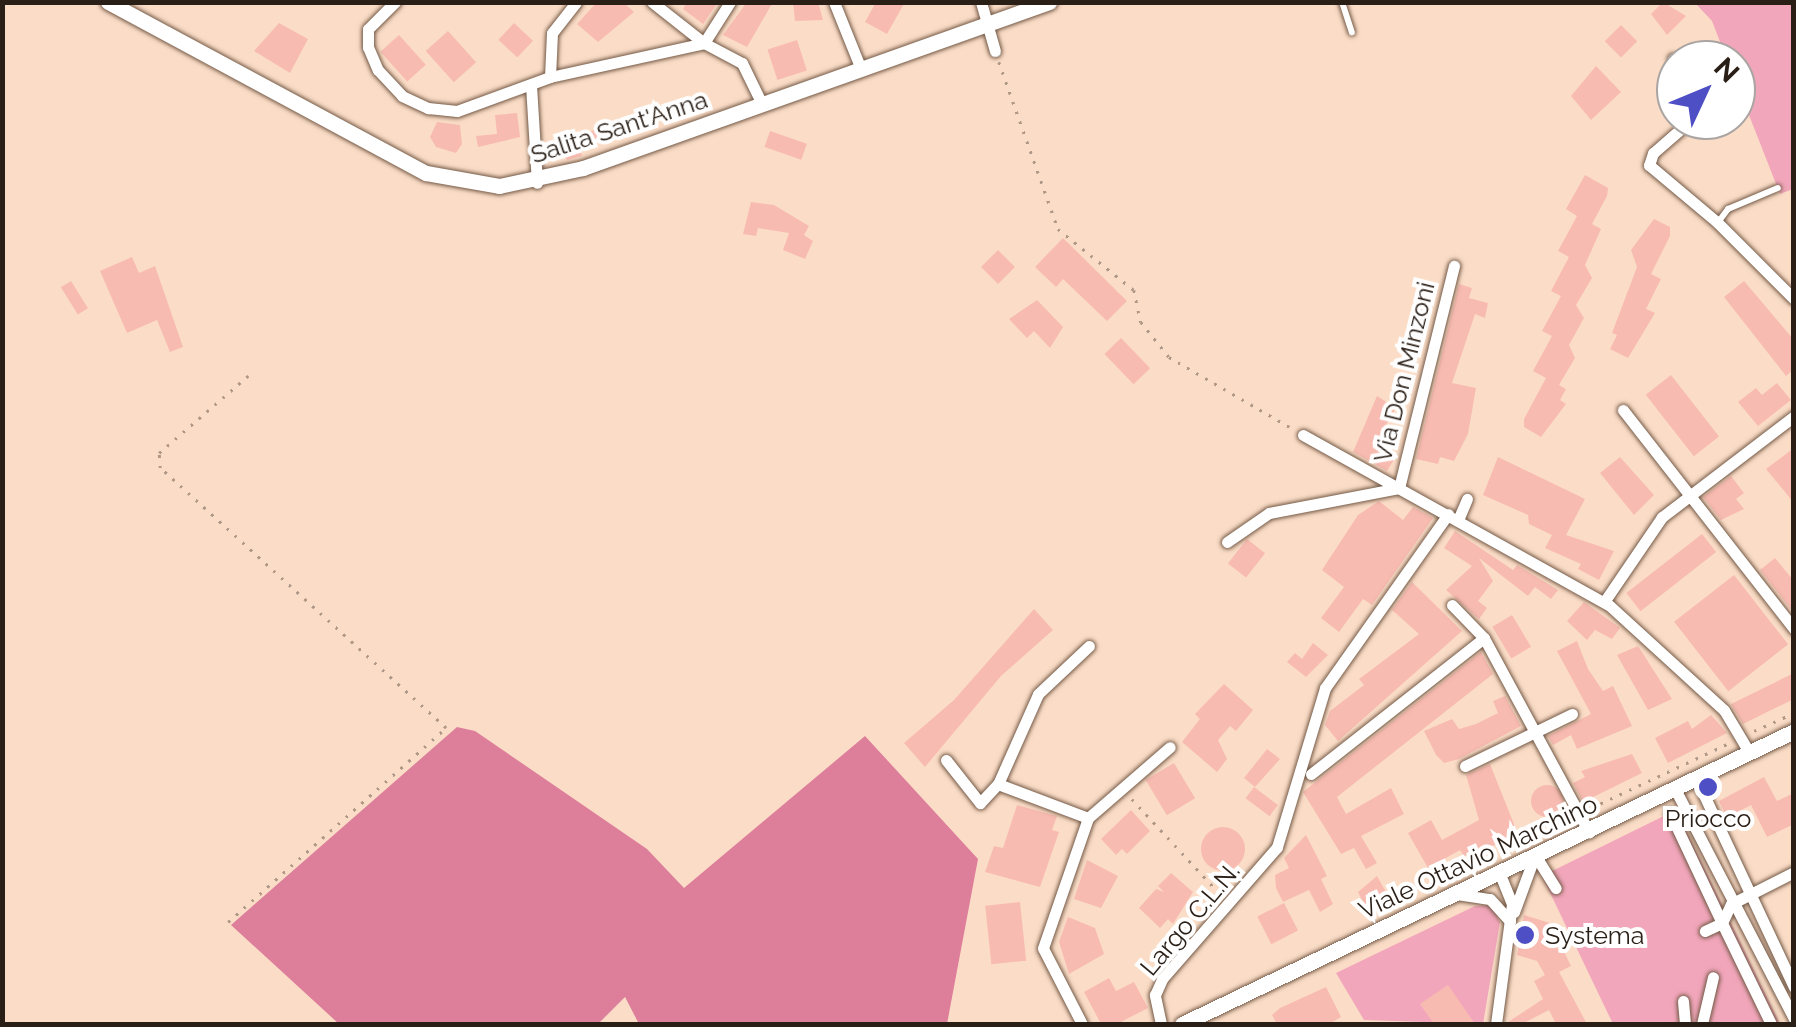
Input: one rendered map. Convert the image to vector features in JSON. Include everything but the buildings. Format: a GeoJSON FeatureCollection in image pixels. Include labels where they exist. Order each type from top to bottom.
{"type":"FeatureCollection","features":[{"type":"Feature","properties":{"kind":"street","name":"Salita Sant'Anna"},"geometry":{"type":"LineString","coordinates":[[108,2],[426,173],[499,186],[537,183],[1049,2]]}},
{"type":"Feature","properties":{"kind":"street"},"geometry":{"type":"LineString","coordinates":[[395,2],[380,12],[368,29],[378,70],[402,96],[428,108],[457,111],[550,77],[704,43],[730,2]]}},
{"type":"Feature","properties":{"kind":"street"},"geometry":{"type":"LineString","coordinates":[[550,77],[552,33],[576,2]]}},
{"type":"Feature","properties":{"kind":"street"},"geometry":{"type":"LineString","coordinates":[[652,2],[704,43],[742,63],[762,104]]}},
{"type":"Feature","properties":{"kind":"street"},"geometry":{"type":"LineString","coordinates":[[834,2],[862,69]]}},
{"type":"Feature","properties":{"kind":"street"},"geometry":{"type":"LineString","coordinates":[[981,2],[996,51]]}},
{"type":"Feature","properties":{"kind":"street"},"geometry":{"type":"LineString","coordinates":[[531,85],[537,183]]}},
{"type":"Feature","properties":{"kind":"street"},"geometry":{"type":"LineString","coordinates":[[1668,140],[1653,153],[1649,166],[1718,222],[1794,299]]}},
{"type":"Feature","properties":{"kind":"street","name":"Via Don Minzoni"},"geometry":{"type":"LineString","coordinates":[[1399,488],[1454,266]]}},
{"type":"Feature","properties":{"kind":"street"},"geometry":{"type":"LineString","coordinates":[[1623,410],[1794,629]]}},
{"type":"Feature","properties":{"kind":"street"},"geometry":{"type":"LineString","coordinates":[[1607,604],[1630,555],[1690,496],[1794,416]]}},
{"type":"Feature","properties":{"kind":"street","name":"Via Don Minzoni"},"geometry":{"type":"LineString","coordinates":[[1303,435],[1607,604],[1724,710],[1749,752]]}},
{"type":"Feature","properties":{"kind":"street","name":"Via Don Minzoni"},"geometry":{"type":"LineString","coordinates":[[1227,542],[1269,514],[1399,488]]}},
{"type":"Feature","properties":{"kind":"street"},"geometry":{"type":"LineString","coordinates":[[1453,517],[1467,500]]}},
{"type":"Feature","properties":{"kind":"street","name":"Largo C.L.N."},"geometry":{"type":"LineString","coordinates":[[1160,1024],[1155,995],[1162,979],[1277,847],[1325,688],[1453,517]]}},
{"type":"Feature","properties":{"kind":"street"},"geometry":{"type":"LineString","coordinates":[[1452,605],[1484,638],[1589,832]]}},
{"type":"Feature","properties":{"kind":"street"},"geometry":{"type":"LineString","coordinates":[[1311,774],[1484,638]]}},
{"type":"Feature","properties":{"kind":"street"},"geometry":{"type":"LineString","coordinates":[[946,760],[980,803],[998,784],[1038,694],[1089,646]]}},
{"type":"Feature","properties":{"kind":"street"},"geometry":{"type":"LineString","coordinates":[[1465,766],[1572,714]]}},
{"type":"Feature","properties":{"kind":"street","name":"Viale Ottavio Marchino"},"geometry":{"type":"LineString","coordinates":[[1182,1024],[1794,731]]}},
{"type":"Feature","properties":{"kind":"street"},"geometry":{"type":"LineString","coordinates":[[1082,1024],[1043,948],[1088,818],[1125,790],[1170,747]]}},
{"type":"Feature","properties":{"kind":"street"},"geometry":{"type":"LineString","coordinates":[[1696,778],[1794,987]]}},
{"type":"Feature","properties":{"kind":"street"},"geometry":{"type":"LineString","coordinates":[[998,784],[1088,818]]}},
{"type":"Feature","properties":{"kind":"street"},"geometry":{"type":"LineString","coordinates":[[1675,789],[1791,1021]]}},
{"type":"Feature","properties":{"kind":"street"},"geometry":{"type":"LineString","coordinates":[[1670,812],[1771,1024]]}},
{"type":"Feature","properties":{"kind":"street"},"geometry":{"type":"LineString","coordinates":[[1534,855],[1556,888]]}},
{"type":"Feature","properties":{"kind":"street"},"geometry":{"type":"LineString","coordinates":[[1510,921],[1534,855]]}},
{"type":"Feature","properties":{"kind":"street"},"geometry":{"type":"LineString","coordinates":[[1705,931],[1722,923],[1731,904],[1794,872]]}},
{"type":"Feature","properties":{"kind":"street"},"geometry":{"type":"LineString","coordinates":[[1496,1024],[1512,904],[1500,874]]}},
{"type":"Feature","properties":{"kind":"street"},"geometry":{"type":"LineString","coordinates":[[1458,894],[1490,899],[1510,921]]}},
{"type":"Feature","properties":{"kind":"street"},"geometry":{"type":"LineString","coordinates":[[1702,1024],[1713,977]]}},
{"type":"Feature","properties":{"kind":"street"},"geometry":{"type":"LineString","coordinates":[[1682,1001],[1684,1024]]}},
{"type":"Feature","properties":{"kind":"lane"},"geometry":{"type":"LineString","coordinates":[[1342,2],[1352,32]]}},
{"type":"Feature","properties":{"kind":"lane"},"geometry":{"type":"LineString","coordinates":[[1718,222],[1728,208],[1778,188]]}},
{"type":"Feature","properties":{"kind":"path"},"geometry":{"type":"LineString","coordinates":[[996,51],[1058,230],[1134,290],[1146,332],[1168,357],[1303,435]]}},
{"type":"Feature","properties":{"kind":"path"},"geometry":{"type":"LineString","coordinates":[[228,922],[446,728],[160,468],[160,452],[248,376]]}},
{"type":"Feature","properties":{"kind":"path"},"geometry":{"type":"LineString","coordinates":[[1125,790],[1230,904]]}},
{"type":"Feature","properties":{"kind":"shaded area"},"geometry":{"type":"Polygon","coordinates":[[[1695,3],[1793,3],[1793,189],[1780,194],[1756,133],[1756,40],[1719,40],[1712,21],[1695,3]]]}},
{"type":"Feature","properties":{"kind":"shaded area"},"geometry":{"type":"Polygon","coordinates":[[[457,727],[475,731],[647,849],[684,888],[865,736],[978,859],[947,1024],[639,1024],[625,997],[598,1024],[339,1024],[231,925],[457,727]]]}},
{"type":"Feature","properties":{"kind":"shaded area"},"geometry":{"type":"Polygon","coordinates":[[[1676,810],[1779,1022],[1613,1024],[1542,876],[1676,810]]]}},
{"type":"Feature","properties":{"kind":"shaded area"},"geometry":{"type":"Polygon","coordinates":[[[1491,905],[1500,922],[1483,1024],[1364,1020],[1336,973],[1475,906],[1491,905]]]}},
{"type":"Feature","properties":{"kind":"place","name":"Priocco"},"geometry":{"type":"Point","coordinates":[1708,787]}},
{"type":"Feature","properties":{"kind":"place","name":"Systema"},"geometry":{"type":"Point","coordinates":[1525,935]}}]}
